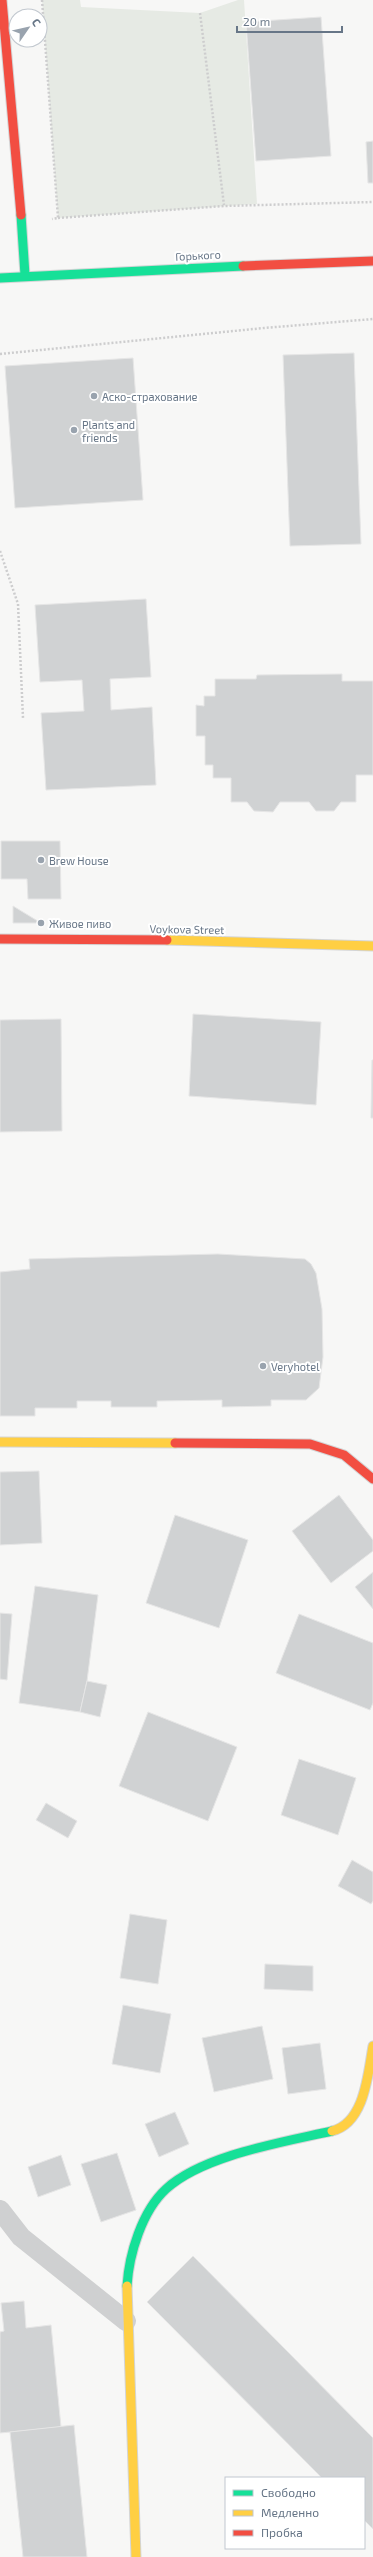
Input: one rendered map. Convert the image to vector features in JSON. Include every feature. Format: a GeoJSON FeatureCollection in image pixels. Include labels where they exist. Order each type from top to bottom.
{"type":"FeatureCollection","features":[{"type":"Feature","properties":{"kind":"street"},"geometry":{"type":"LineString","coordinates":[[2,0],[22,222],[25,275]]}},
{"type":"Feature","properties":{"kind":"street","name":"Горького"},"geometry":{"type":"LineString","coordinates":[[0,278],[25,275],[373,261]]}},
{"type":"Feature","properties":{"kind":"street","name":"Voykova Street"},"geometry":{"type":"LineString","coordinates":[[0,939],[200,940],[373,946]]}},
{"type":"Feature","properties":{"kind":"street"},"geometry":{"type":"LineString","coordinates":[[0,1442],[310,1444],[344,1455],[373,1479]]}},
{"type":"Feature","properties":{"kind":"street"},"geometry":{"type":"LineString","coordinates":[[136,2557],[130,2358],[126,2322],[131,2263],[146,2216],[167,2188],[198,2170],[233,2157],[339,2129],[348,2124],[360,2104],[373,2046]]}},
{"type":"Feature","properties":{"kind":"lane"},"geometry":{"type":"LineString","coordinates":[[0,2210],[21,2238],[126,2322]]}},
{"type":"Feature","properties":{"kind":"path"},"geometry":{"type":"LineString","coordinates":[[200,13],[224,206]]}},
{"type":"Feature","properties":{"kind":"path"},"geometry":{"type":"LineString","coordinates":[[58,218],[224,206],[373,202]]}},
{"type":"Feature","properties":{"kind":"path"},"geometry":{"type":"LineString","coordinates":[[0,354],[264,328],[373,319]]}},
{"type":"Feature","properties":{"kind":"path"},"geometry":{"type":"LineString","coordinates":[[0,551],[18,604],[24,718]]}},
{"type":"Feature","properties":{"kind":"shaded area"},"geometry":{"type":"Polygon","coordinates":[[[42,0],[80,0],[81,7],[200,13],[238,0],[244,0],[257,204],[58,218],[46,48],[48,48],[48,8],[43,8],[42,0]]]}},
{"type":"Feature","properties":{"kind":"building"},"geometry":{"type":"Polygon","coordinates":[[[321,17],[331,156],[256,161],[246,22],[321,17]]]}},
{"type":"Feature","properties":{"kind":"building"},"geometry":{"type":"Polygon","coordinates":[[[373,141],[373,183],[368,183],[366,142],[373,141]]]}},
{"type":"Feature","properties":{"kind":"building"},"geometry":{"type":"Polygon","coordinates":[[[354,353],[361,544],[290,546],[283,355],[354,353]]]}},
{"type":"Feature","properties":{"kind":"building"},"geometry":{"type":"Polygon","coordinates":[[[133,358],[143,500],[15,508],[5,366],[133,358]]]}},
{"type":"Feature","properties":{"kind":"building"},"geometry":{"type":"Polygon","coordinates":[[[146,599],[151,677],[110,679],[111,710],[152,707],[156,785],[46,790],[41,713],[84,711],[82,680],[40,682],[35,605],[146,599]]]}},
{"type":"Feature","properties":{"kind":"building"},"geometry":{"type":"Polygon","coordinates":[[[342,674],[342,681],[373,681],[373,775],[356,775],[356,802],[341,802],[334,811],[316,811],[309,802],[280,802],[273,812],[254,811],[247,802],[231,802],[231,778],[213,778],[213,765],[205,765],[205,736],[196,736],[196,705],[204,706],[204,696],[215,696],[215,679],[256,679],[257,675],[342,674]]]}},
{"type":"Feature","properties":{"kind":"building"},"geometry":{"type":"Polygon","coordinates":[[[1,841],[60,841],[61,899],[28,899],[27,879],[1,879],[1,841]]]}},
{"type":"Feature","properties":{"kind":"building"},"geometry":{"type":"Polygon","coordinates":[[[13,906],[41,923],[13,923],[13,906]]]}},
{"type":"Feature","properties":{"kind":"building"},"geometry":{"type":"Polygon","coordinates":[[[193,1014],[321,1022],[316,1105],[189,1096],[193,1014]]]}},
{"type":"Feature","properties":{"kind":"building"},"geometry":{"type":"Polygon","coordinates":[[[61,1019],[62,1131],[0,1132],[0,1020],[61,1019]]]}},
{"type":"Feature","properties":{"kind":"building"},"geometry":{"type":"Polygon","coordinates":[[[372,1060],[373,1118],[371,1118],[372,1060]]]}},
{"type":"Feature","properties":{"kind":"building"},"geometry":{"type":"Polygon","coordinates":[[[218,1254],[305,1259],[311,1264],[316,1273],[322,1309],[323,1357],[319,1388],[306,1400],[271,1400],[271,1406],[222,1407],[222,1400],[157,1401],[157,1407],[111,1407],[111,1401],[77,1401],[77,1408],[35,1408],[35,1416],[0,1416],[0,1272],[30,1269],[29,1259],[218,1254]]]}},
{"type":"Feature","properties":{"kind":"building"},"geometry":{"type":"Polygon","coordinates":[[[39,1471],[42,1543],[0,1545],[0,1472],[39,1471]]]}},
{"type":"Feature","properties":{"kind":"building"},"geometry":{"type":"Polygon","coordinates":[[[339,1495],[373,1540],[373,1551],[331,1583],[292,1531],[339,1495]]]}},
{"type":"Feature","properties":{"kind":"building"},"geometry":{"type":"Polygon","coordinates":[[[175,1515],[248,1540],[219,1628],[146,1603],[175,1515]]]}},
{"type":"Feature","properties":{"kind":"building"},"geometry":{"type":"Polygon","coordinates":[[[373,1572],[373,1609],[355,1587],[373,1572]]]}},
{"type":"Feature","properties":{"kind":"building"},"geometry":{"type":"Polygon","coordinates":[[[35,1586],[98,1595],[87,1681],[80,1712],[19,1703],[35,1586]]]}},
{"type":"Feature","properties":{"kind":"building"},"geometry":{"type":"Polygon","coordinates":[[[0,1613],[12,1614],[7,1680],[0,1679],[0,1613]]]}},
{"type":"Feature","properties":{"kind":"building"},"geometry":{"type":"Polygon","coordinates":[[[299,1614],[373,1643],[373,1703],[370,1710],[276,1673],[299,1614]]]}},
{"type":"Feature","properties":{"kind":"building"},"geometry":{"type":"Polygon","coordinates":[[[87,1681],[107,1685],[100,1717],[80,1712],[87,1681]]]}},
{"type":"Feature","properties":{"kind":"building"},"geometry":{"type":"Polygon","coordinates":[[[148,1712],[237,1747],[208,1821],[119,1786],[148,1712]]]}},
{"type":"Feature","properties":{"kind":"building"},"geometry":{"type":"Polygon","coordinates":[[[299,1759],[356,1778],[338,1835],[281,1815],[299,1759]]]}},
{"type":"Feature","properties":{"kind":"building"},"geometry":{"type":"Polygon","coordinates":[[[46,1803],[77,1821],[68,1838],[36,1820],[46,1803]]]}},
{"type":"Feature","properties":{"kind":"building"},"geometry":{"type":"Polygon","coordinates":[[[352,1860],[373,1872],[373,1901],[371,1904],[338,1886],[352,1860]]]}},
{"type":"Feature","properties":{"kind":"building"},"geometry":{"type":"Polygon","coordinates":[[[130,1914],[167,1920],[158,1984],[120,1978],[130,1914]]]}},
{"type":"Feature","properties":{"kind":"building"},"geometry":{"type":"Polygon","coordinates":[[[265,1964],[313,1966],[313,1991],[264,1989],[265,1964]]]}},
{"type":"Feature","properties":{"kind":"building"},"geometry":{"type":"Polygon","coordinates":[[[123,2005],[171,2014],[160,2073],[112,2064],[123,2005]]]}},
{"type":"Feature","properties":{"kind":"building"},"geometry":{"type":"Polygon","coordinates":[[[262,2026],[273,2079],[214,2092],[202,2038],[262,2026]]]}},
{"type":"Feature","properties":{"kind":"building"},"geometry":{"type":"Polygon","coordinates":[[[320,2043],[326,2089],[288,2094],[282,2048],[320,2043]]]}},
{"type":"Feature","properties":{"kind":"building"},"geometry":{"type":"Polygon","coordinates":[[[175,2112],[189,2144],[159,2157],[145,2124],[175,2112]]]}},
{"type":"Feature","properties":{"kind":"building"},"geometry":{"type":"Polygon","coordinates":[[[117,2153],[136,2210],[101,2222],[81,2164],[117,2153]]]}},
{"type":"Feature","properties":{"kind":"building"},"geometry":{"type":"Polygon","coordinates":[[[61,2155],[71,2185],[38,2197],[28,2167],[61,2155]]]}},
{"type":"Feature","properties":{"kind":"building"},"geometry":{"type":"Polygon","coordinates":[[[193,2256],[373,2438],[373,2529],[365,2521],[365,2477],[321,2477],[147,2302],[193,2256]]]}},
{"type":"Feature","properties":{"kind":"building"},"geometry":{"type":"Polygon","coordinates":[[[24,2301],[26,2328],[51,2325],[61,2427],[0,2433],[0,2332],[4,2331],[1,2303],[24,2301]]]}},
{"type":"Feature","properties":{"kind":"building"},"geometry":{"type":"Polygon","coordinates":[[[74,2425],[87,2557],[23,2557],[10,2432],[74,2425]]]}},
{"type":"Feature","properties":{"kind":"traffic: fast"},"geometry":{"type":"LineString","coordinates":[[21,215],[25,275]]}},
{"type":"Feature","properties":{"kind":"traffic: fast"},"geometry":{"type":"LineString","coordinates":[[0,278],[243,266]]}},
{"type":"Feature","properties":{"kind":"traffic: fast"},"geometry":{"type":"LineString","coordinates":[[127,2286],[128,2274],[138,2234],[150,2209],[166,2189],[182,2177],[201,2167],[222,2159],[268,2145],[332,2131]]}},
{"type":"Feature","properties":{"kind":"traffic: slow"},"geometry":{"type":"LineString","coordinates":[[167,940],[373,946]]}},
{"type":"Feature","properties":{"kind":"traffic: slow"},"geometry":{"type":"LineString","coordinates":[[0,1442],[175,1443]]}},
{"type":"Feature","properties":{"kind":"traffic: slow"},"geometry":{"type":"LineString","coordinates":[[332,2131],[343,2126],[352,2118],[358,2108],[367,2083],[373,2046]]}},
{"type":"Feature","properties":{"kind":"traffic: slow"},"geometry":{"type":"LineString","coordinates":[[127,2286],[136,2557]]}},
{"type":"Feature","properties":{"kind":"traffic: jam"},"geometry":{"type":"LineString","coordinates":[[2,0],[21,215]]}},
{"type":"Feature","properties":{"kind":"traffic: jam"},"geometry":{"type":"LineString","coordinates":[[243,266],[373,261]]}},
{"type":"Feature","properties":{"kind":"traffic: jam"},"geometry":{"type":"LineString","coordinates":[[0,939],[167,940]]}},
{"type":"Feature","properties":{"kind":"traffic: jam"},"geometry":{"type":"LineString","coordinates":[[175,1443],[310,1444],[344,1455],[373,1479]]}},
{"type":"Feature","properties":{"kind":"place","name":"Аско-страхование"},"geometry":{"type":"Point","coordinates":[94,396]}},
{"type":"Feature","properties":{"kind":"place","name":"Plants and friends"},"geometry":{"type":"Point","coordinates":[74,430]}},
{"type":"Feature","properties":{"kind":"place","name":"Brew House"},"geometry":{"type":"Point","coordinates":[41,860]}},
{"type":"Feature","properties":{"kind":"place","name":"Живое пиво"},"geometry":{"type":"Point","coordinates":[41,923]}},
{"type":"Feature","properties":{"kind":"place","name":"Veryhotel"},"geometry":{"type":"Point","coordinates":[263,1366]}}]}
